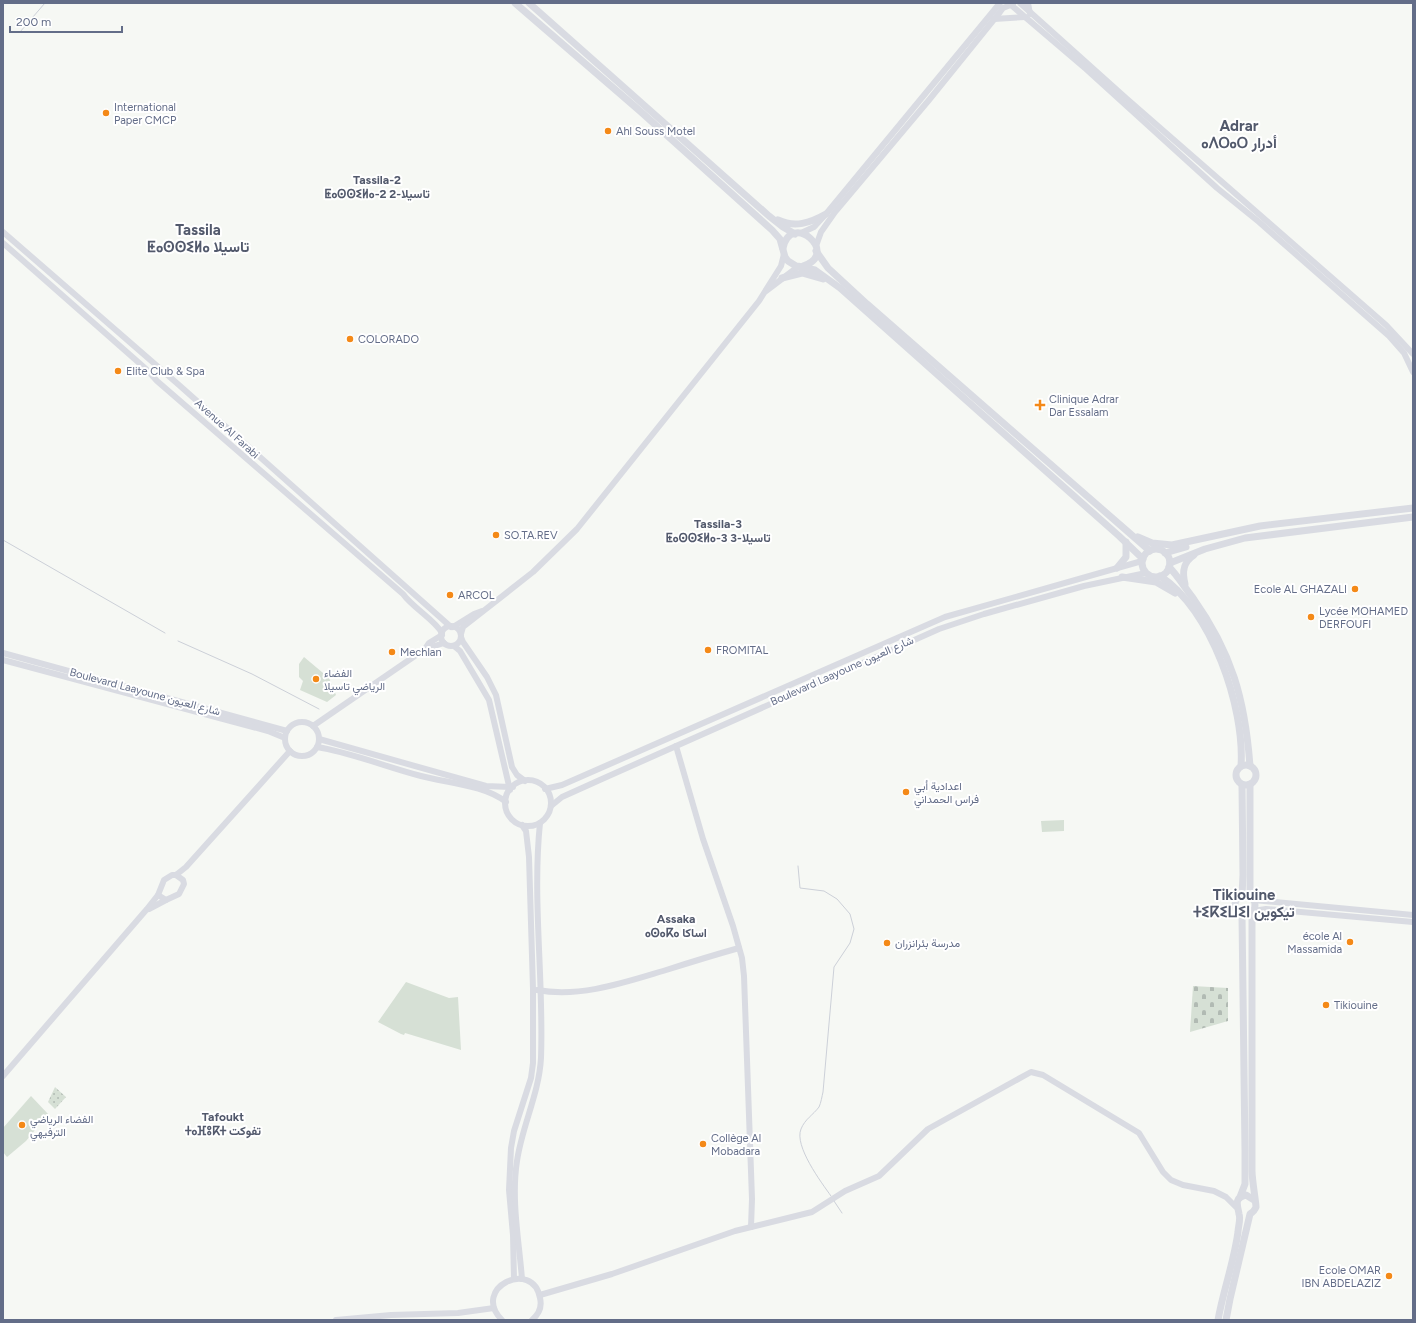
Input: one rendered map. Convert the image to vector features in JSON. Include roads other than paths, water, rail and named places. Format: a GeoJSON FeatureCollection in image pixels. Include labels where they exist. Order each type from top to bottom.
{"type":"FeatureCollection","features":[{"type":"Feature","properties":{"kind":"highway"},"geometry":{"type":"LineString","coordinates":[[515,3],[640,111],[772,230],[780,239],[788,261],[815,270],[840,288],[1126,542],[1143,560],[1146,573],[1153,576],[1160,576],[1186,595],[1216,633],[1232,669],[1245,714],[1250,766],[1254,769],[1256,776],[1254,781],[1246,784],[1237,781],[1236,775],[1241,766],[1242,749],[1239,723],[1226,672],[1210,639],[1186,595],[1170,565],[1165,553],[1161,550],[1150,551],[1125,530],[828,268],[816,249],[811,237],[783,227],[769,216],[529,3]]}},
{"type":"Feature","properties":{"kind":"highway"},"geometry":{"type":"LineString","coordinates":[[769,216],[785,223],[796,225],[814,220],[826,214]]}},
{"type":"Feature","properties":{"kind":"highway"},"geometry":{"type":"LineString","coordinates":[[784,251],[787,239],[798,233]]}},
{"type":"Feature","properties":{"kind":"highway"},"geometry":{"type":"LineString","coordinates":[[801,266],[813,259],[816,249]]}},
{"type":"Feature","properties":{"kind":"highway"},"geometry":{"type":"LineString","coordinates":[[782,278],[797,273],[809,274],[840,288]]}},
{"type":"Feature","properties":{"kind":"highway"},"geometry":{"type":"LineString","coordinates":[[1125,530],[1144,540],[1159,545],[1172,545],[1202,540],[1253,527],[1413,508]]}},
{"type":"Feature","properties":{"kind":"highway"},"geometry":{"type":"LineString","coordinates":[[1160,576],[1167,571],[1170,565],[1196,553],[1245,538],[1413,517]]}},
{"type":"Feature","properties":{"kind":"highway"},"geometry":{"type":"LineString","coordinates":[[1165,553],[1202,540]]}},
{"type":"Feature","properties":{"kind":"highway"},"geometry":{"type":"LineString","coordinates":[[1117,568],[1126,557],[1126,542]]}},
{"type":"Feature","properties":{"kind":"highway"},"geometry":{"type":"LineString","coordinates":[[1143,560],[1150,551]]}},
{"type":"Feature","properties":{"kind":"highway"},"geometry":{"type":"LineString","coordinates":[[1186,595],[1183,577],[1184,568],[1190,557],[1196,553]]}},
{"type":"Feature","properties":{"kind":"highway"},"geometry":{"type":"LineString","coordinates":[[1122,577],[1156,582],[1186,595]]}},
{"type":"Feature","properties":{"kind":"highway"},"geometry":{"type":"LineString","coordinates":[[1241,766],[1250,766]]}},
{"type":"Feature","properties":{"kind":"highway"},"geometry":{"type":"LineString","coordinates":[[1242,915],[1237,911],[1236,905],[1238,899],[1242,896],[1246,784]]}},
{"type":"Feature","properties":{"kind":"highway"},"geometry":{"type":"LineString","coordinates":[[1226,1320],[1250,1214],[1256,1207],[1254,1200],[1251,1154],[1253,912],[1255,905],[1252,899],[1246,784]]}},
{"type":"Feature","properties":{"kind":"highway"},"geometry":{"type":"LineString","coordinates":[[1242,896],[1252,899]]}},
{"type":"Feature","properties":{"kind":"highway"},"geometry":{"type":"LineString","coordinates":[[1242,915],[1253,912]]}},
{"type":"Feature","properties":{"kind":"highway"},"geometry":{"type":"LineString","coordinates":[[1218,1320],[1237,1238],[1239,1198],[1245,1184],[1242,915]]}},
{"type":"Feature","properties":{"kind":"highway"},"geometry":{"type":"LineString","coordinates":[[1239,1198],[1246,1195],[1254,1200]]}},
{"type":"Feature","properties":{"kind":"highway"},"geometry":{"type":"LineString","coordinates":[[1238,1210],[1243,1214],[1250,1214]]}},
{"type":"Feature","properties":{"kind":"street"},"geometry":{"type":"LineString","coordinates":[[798,233],[814,226],[826,214],[1000,3]]}},
{"type":"Feature","properties":{"kind":"street"},"geometry":{"type":"LineString","coordinates":[[1020,3],[1027,15],[1217,188],[1259,222],[1389,336],[1404,353],[1413,372]]}},
{"type":"Feature","properties":{"kind":"street"},"geometry":{"type":"LineString","coordinates":[[1027,15],[1028,3]]}},
{"type":"Feature","properties":{"kind":"street"},"geometry":{"type":"LineString","coordinates":[[816,249],[823,228],[835,212],[930,100],[994,18],[1009,4],[1027,15],[1386,325],[1413,354]]}},
{"type":"Feature","properties":{"kind":"street"},"geometry":{"type":"LineString","coordinates":[[994,18],[1027,15]]}},
{"type":"Feature","properties":{"kind":"street","name":"Avenue Al Farabi"},"geometry":{"type":"LineString","coordinates":[[3,232],[179,385],[452,627]]}},
{"type":"Feature","properties":{"kind":"street","name":"Avenue Al Farabi"},"geometry":{"type":"LineString","coordinates":[[3,243],[146,369],[160,384],[403,594],[420,612],[438,626],[442,634]]}},
{"type":"Feature","properties":{"kind":"street"},"geometry":{"type":"LineString","coordinates":[[454,646],[458,643],[463,627],[533,572],[577,529],[766,291],[781,266],[784,251]]}},
{"type":"Feature","properties":{"kind":"street"},"geometry":{"type":"LineString","coordinates":[[766,291],[782,278],[801,266]]}},
{"type":"Feature","properties":{"kind":"street","name":"Boulevard Laayoune شارع العيون"},"geometry":{"type":"LineString","coordinates":[[545,788],[562,785],[945,617],[1143,560]]}},
{"type":"Feature","properties":{"kind":"street","name":"Boulevard Laayoune شارع العيون"},"geometry":{"type":"LineString","coordinates":[[551,806],[562,797],[939,628],[984,614],[1122,577],[1146,573]]}},
{"type":"Feature","properties":{"kind":"street"},"geometry":{"type":"LineString","coordinates":[[425,649],[429,643],[442,634],[446,628],[452,627],[474,614],[482,612]]}},
{"type":"Feature","properties":{"kind":"street"},"geometry":{"type":"LineString","coordinates":[[452,627],[457,629],[463,642],[494,690],[499,705],[512,767],[517,775],[525,781]]}},
{"type":"Feature","properties":{"kind":"street"},"geometry":{"type":"LineString","coordinates":[[442,634],[444,643]]}},
{"type":"Feature","properties":{"kind":"street"},"geometry":{"type":"LineString","coordinates":[[313,726],[425,649],[444,643],[454,646],[460,651],[487,696],[510,788],[506,802],[510,817],[522,825],[526,831],[528,851],[533,989],[532,1073],[514,1132],[509,1177],[514,1279]]}},
{"type":"Feature","properties":{"kind":"street","name":"Boulevard Laayoune شارع العيون"},"geometry":{"type":"LineString","coordinates":[[3,653],[287,731]]}},
{"type":"Feature","properties":{"kind":"street","name":"Boulevard Laayoune شارع العيون"},"geometry":{"type":"LineString","coordinates":[[3,660],[268,731],[285,738]]}},
{"type":"Feature","properties":{"kind":"street"},"geometry":{"type":"LineString","coordinates":[[302,722],[313,726],[317,730],[319,739],[317,747],[307,755],[298,756],[290,751],[285,738],[287,731],[292,725],[302,722]]}},
{"type":"Feature","properties":{"kind":"street"},"geometry":{"type":"LineString","coordinates":[[319,739],[486,786],[510,788],[525,781],[536,782],[545,788],[550,796],[551,806],[547,815],[540,823],[532,826],[522,825]]}},
{"type":"Feature","properties":{"kind":"street"},"geometry":{"type":"LineString","coordinates":[[676,746],[713,872],[739,948],[744,972],[752,1199],[751,1227]]}},
{"type":"Feature","properties":{"kind":"street"},"geometry":{"type":"LineString","coordinates":[[317,747],[357,756],[422,776],[485,791],[498,796],[506,802]]}},
{"type":"Feature","properties":{"kind":"street"},"geometry":{"type":"LineString","coordinates":[[3,1076],[147,909],[158,895],[160,886],[164,880],[172,875],[176,875],[190,863],[290,751]]}},
{"type":"Feature","properties":{"kind":"street"},"geometry":{"type":"LineString","coordinates":[[522,1279],[516,1174],[521,1140],[539,1076],[541,990],[537,853],[540,823]]}},
{"type":"Feature","properties":{"kind":"street"},"geometry":{"type":"LineString","coordinates":[[147,909],[166,900],[177,897],[182,891],[183,880],[190,863]]}},
{"type":"Feature","properties":{"kind":"street"},"geometry":{"type":"LineString","coordinates":[[176,875],[183,880]]}},
{"type":"Feature","properties":{"kind":"street"},"geometry":{"type":"LineString","coordinates":[[158,895],[166,900]]}},
{"type":"Feature","properties":{"kind":"street"},"geometry":{"type":"LineString","coordinates":[[1252,899],[1413,915]]}},
{"type":"Feature","properties":{"kind":"street"},"geometry":{"type":"LineString","coordinates":[[1253,912],[1266,909],[1413,922]]}},
{"type":"Feature","properties":{"kind":"street"},"geometry":{"type":"LineString","coordinates":[[533,989],[578,991],[615,985],[739,948]]}},
{"type":"Feature","properties":{"kind":"street"},"geometry":{"type":"LineString","coordinates":[[540,1295],[608,1276],[735,1231],[812,1212],[837,1196],[879,1176],[928,1129],[976,1104],[1024,1075],[1034,1072],[1043,1075],[1088,1101],[1139,1133],[1163,1172],[1171,1180],[1183,1185],[1210,1190],[1226,1197],[1239,1198]]}},
{"type":"Feature","properties":{"kind":"street"},"geometry":{"type":"LineString","coordinates":[[1226,1197],[1238,1210]]}},
{"type":"Feature","properties":{"kind":"street"},"geometry":{"type":"LineString","coordinates":[[502,1320],[494,1308],[494,1298],[497,1290],[502,1283],[514,1279],[522,1279],[531,1283],[540,1295],[540,1309],[532,1320]]}},
{"type":"Feature","properties":{"kind":"street"},"geometry":{"type":"LineString","coordinates":[[336,1320],[391,1315],[458,1313],[494,1308]]}},
{"type":"Feature","properties":{"kind":"waterway"},"geometry":{"type":"LineString","coordinates":[[20,32],[45,3]]}},
{"type":"Feature","properties":{"kind":"waterway"},"geometry":{"type":"LineString","coordinates":[[3,540],[165,633]]}},
{"type":"Feature","properties":{"kind":"waterway"},"geometry":{"type":"LineString","coordinates":[[178,641],[252,674],[319,709]]}},
{"type":"Feature","properties":{"kind":"waterway"},"geometry":{"type":"LineString","coordinates":[[798,866],[800,888],[824,891],[837,899],[850,914],[854,929],[850,943],[834,967],[821,1102],[819,1107],[801,1129],[800,1136],[801,1145],[810,1164],[831,1196]]}},
{"type":"Feature","properties":{"kind":"waterway"},"geometry":{"type":"LineString","coordinates":[[834,1201],[842,1213]]}},
{"type":"Feature","properties":{"kind":"place","name":"International Paper CMCP"},"geometry":{"type":"Point","coordinates":[106,113]}},
{"type":"Feature","properties":{"kind":"place","name":"Ahl Souss Motel"},"geometry":{"type":"Point","coordinates":[608,131]}},
{"type":"Feature","properties":{"kind":"place","name":"COLORADO"},"geometry":{"type":"Point","coordinates":[350,339]}},
{"type":"Feature","properties":{"kind":"place","name":"Elite Club & Spa"},"geometry":{"type":"Point","coordinates":[118,371]}},
{"type":"Feature","properties":{"kind":"place","name":"Clinique Adrar Dar Essalam"},"geometry":{"type":"Point","coordinates":[1040,405]}},
{"type":"Feature","properties":{"kind":"place","name":"SO.TA.REV"},"geometry":{"type":"Point","coordinates":[496,535]}},
{"type":"Feature","properties":{"kind":"place","name":"Ecole AL GHAZALI"},"geometry":{"type":"Point","coordinates":[1355,589]}},
{"type":"Feature","properties":{"kind":"place","name":"ARCOL"},"geometry":{"type":"Point","coordinates":[450,595]}},
{"type":"Feature","properties":{"kind":"place","name":"Lycée MOHAMED DERFOUFI"},"geometry":{"type":"Point","coordinates":[1311,617]}},
{"type":"Feature","properties":{"kind":"place","name":"FROMITAL"},"geometry":{"type":"Point","coordinates":[708,650]}},
{"type":"Feature","properties":{"kind":"place","name":"Mechlan"},"geometry":{"type":"Point","coordinates":[392,652]}},
{"type":"Feature","properties":{"kind":"place","name":"الفضاء الرياضي تاسيلا"},"geometry":{"type":"Point","coordinates":[316,679]}},
{"type":"Feature","properties":{"kind":"place","name":"اعدادية أبي فراس الحمداني"},"geometry":{"type":"Point","coordinates":[906,792]}},
{"type":"Feature","properties":{"kind":"place","name":"école Al Massamida"},"geometry":{"type":"Point","coordinates":[1350,942]}},
{"type":"Feature","properties":{"kind":"place","name":"مدرسة بئرانزران"},"geometry":{"type":"Point","coordinates":[887,943]}},
{"type":"Feature","properties":{"kind":"place","name":"Tikiouine"},"geometry":{"type":"Point","coordinates":[1326,1005]}},
{"type":"Feature","properties":{"kind":"place","name":"الفضاء الرياضي الترفيهي"},"geometry":{"type":"Point","coordinates":[22,1125]}},
{"type":"Feature","properties":{"kind":"place","name":"Collège Al Mobadara"},"geometry":{"type":"Point","coordinates":[703,1144]}},
{"type":"Feature","properties":{"kind":"place","name":"Ecole OMAR IBN ABDELAZIZ"},"geometry":{"type":"Point","coordinates":[1389,1276]}},
{"type":"Feature","properties":{"kind":"district","name":"Adrar ⴰⴷⵔⴰⵔ أدرار"},"geometry":{"type":"Point","coordinates":[1239,134]}},
{"type":"Feature","properties":{"kind":"district","name":"Tassila-2 ⵟⴰⵙⵙⵉⵍⴰ-2 2-تاسيلا"},"geometry":{"type":"Point","coordinates":[377,187]}},
{"type":"Feature","properties":{"kind":"district","name":"Tassila ⵟⴰⵙⵙⵉⵍⴰ تاسيلا"},"geometry":{"type":"Point","coordinates":[198,238]}},
{"type":"Feature","properties":{"kind":"district","name":"Tassila-3 ⵟⴰⵙⵙⵉⵍⴰ-3 3-تاسيلا"},"geometry":{"type":"Point","coordinates":[718,531]}},
{"type":"Feature","properties":{"kind":"district","name":"Tikiouine ⵜⵉⴽⵉⵡⵉⵏ تيكوين"},"geometry":{"type":"Point","coordinates":[1244,904]}},
{"type":"Feature","properties":{"kind":"district","name":"Assaka ⴰⵙⴰⴽⴰ اساكا"},"geometry":{"type":"Point","coordinates":[676,926]}},
{"type":"Feature","properties":{"kind":"district","name":"Tafoukt ⵜⴰⴼⵓⴽⵜ تفوكت"},"geometry":{"type":"Point","coordinates":[223,1124]}}]}
